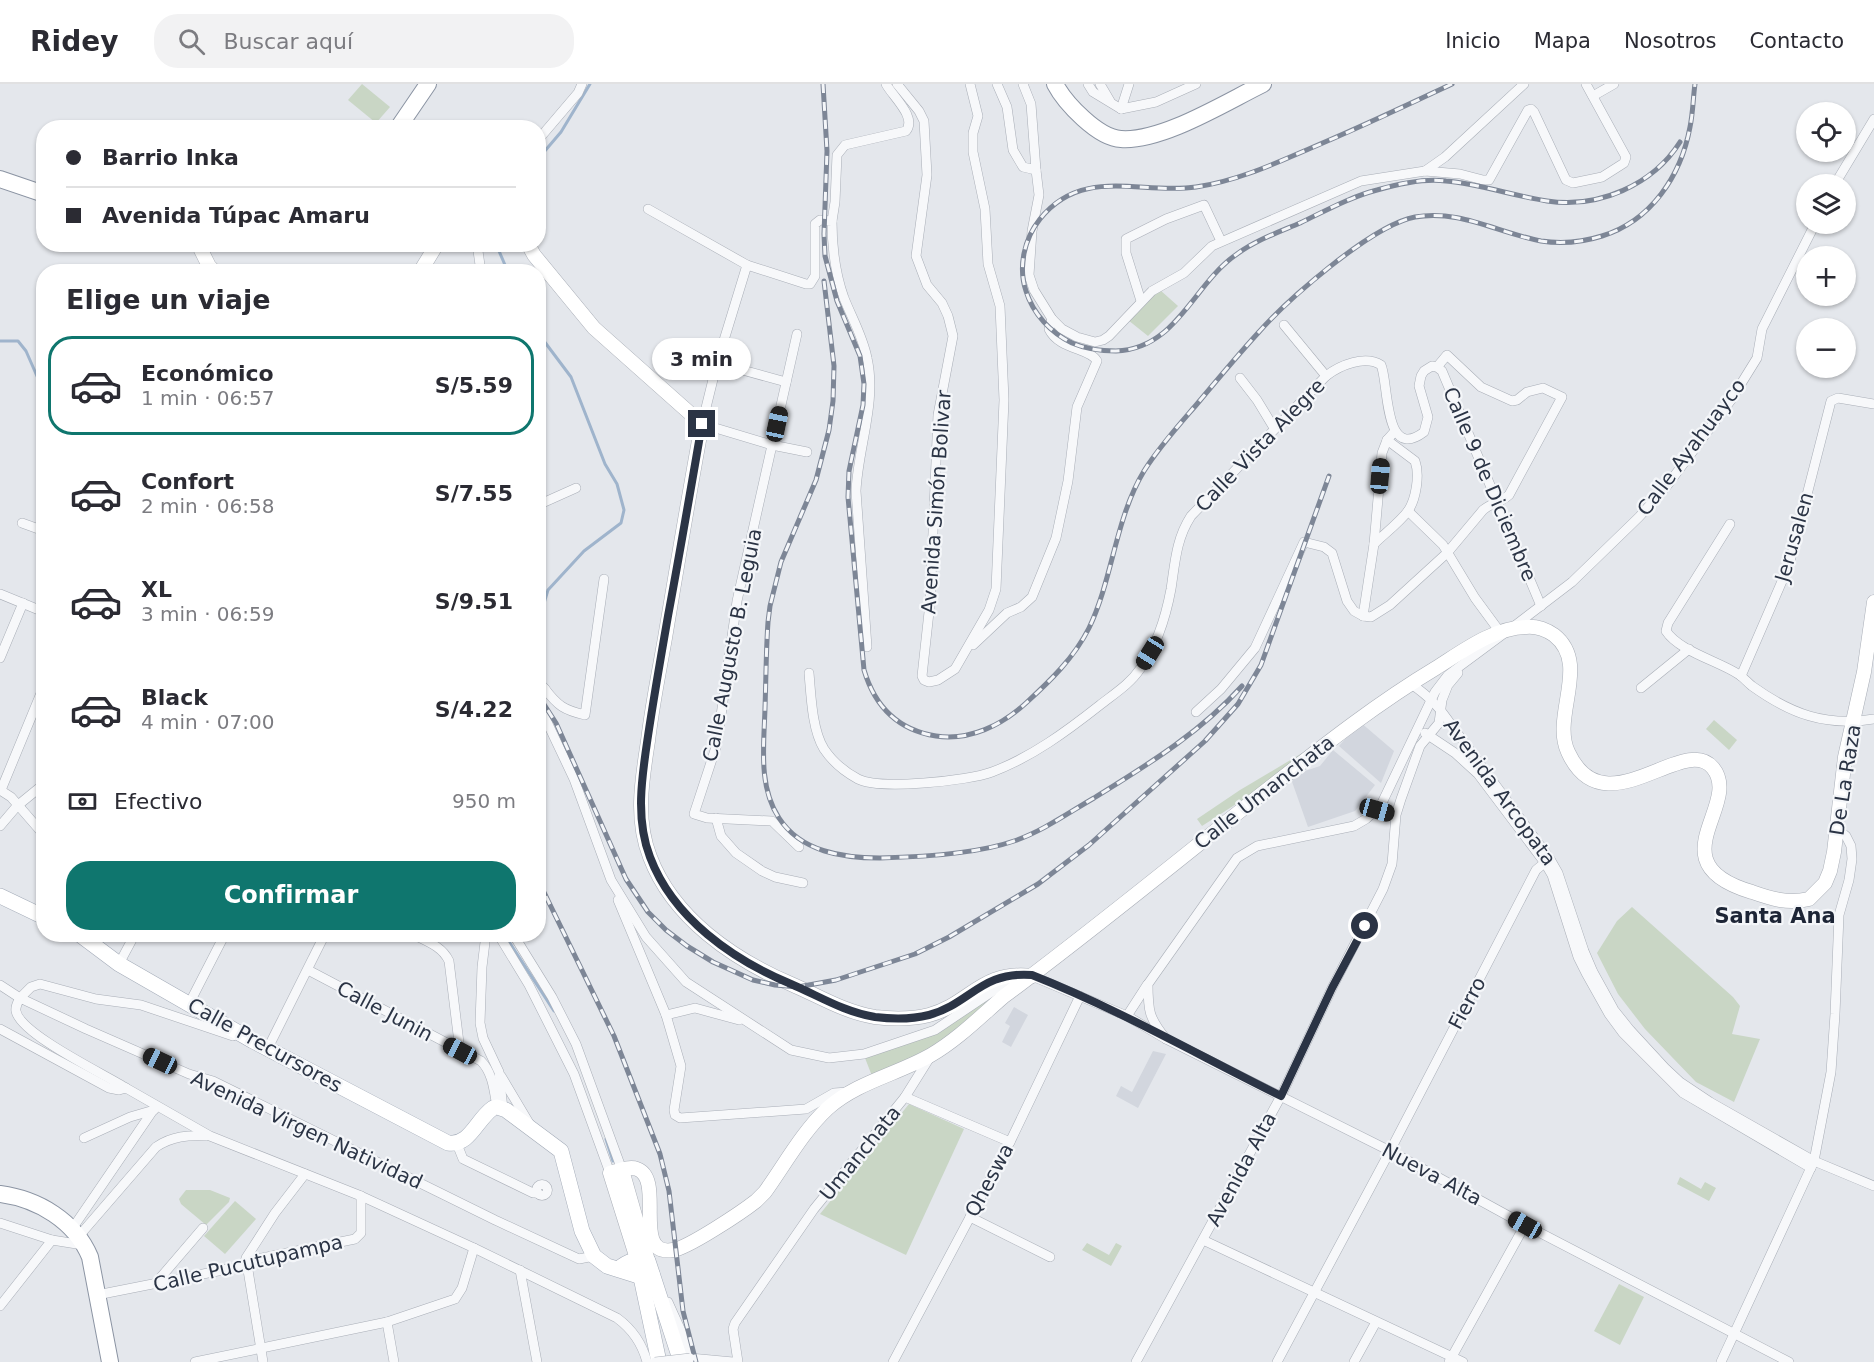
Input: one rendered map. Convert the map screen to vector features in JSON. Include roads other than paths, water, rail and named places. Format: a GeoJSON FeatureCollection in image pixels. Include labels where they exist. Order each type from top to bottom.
{"type":"FeatureCollection","features":[{"type":"Feature","properties":{"kind":"highway"},"geometry":{"type":"LineString","coordinates":[[403,120],[428,84]]}},
{"type":"Feature","properties":{"kind":"highway"},"geometry":{"type":"LineString","coordinates":[[1055,84],[1074,110],[1102,131],[1120,139],[1161,132],[1263,84]]}},
{"type":"Feature","properties":{"kind":"highway"},"geometry":{"type":"LineString","coordinates":[[0,179],[36,191]]}},
{"type":"Feature","properties":{"kind":"highway"},"geometry":{"type":"LineString","coordinates":[[0,1194],[33,1202],[52,1213],[79,1237],[90,1257],[110,1362]]}},
{"type":"Feature","properties":{"kind":"main road"},"geometry":{"type":"LineString","coordinates":[[532,252],[541,264]]}},
{"type":"Feature","properties":{"kind":"main road"},"geometry":{"type":"LineString","coordinates":[[546,270],[594,328],[702,424],[641,789],[641,818],[645,842],[661,880],[686,913],[739,957],[761,971],[843,1008],[875,1017],[899,1018],[929,1015],[952,1005],[984,984],[1018,974],[1032,975]]}},
{"type":"Feature","properties":{"kind":"main road","name":"De La Raza"},"geometry":{"type":"LineString","coordinates":[[1505,630],[1539,627],[1555,636],[1568,650],[1570,672],[1566,702],[1566,747],[1574,762],[1588,777],[1598,782],[1619,783],[1638,779],[1682,760],[1704,761],[1714,769],[1719,779],[1720,791],[1705,835],[1704,848],[1708,861],[1720,879],[1732,886],[1783,902],[1809,899],[1825,883],[1830,872],[1845,757],[1864,672],[1874,602]]}},
{"type":"Feature","properties":{"kind":"main road","name":"Calle Umanchata"},"geometry":{"type":"LineString","coordinates":[[1032,975],[1347,728],[1474,644],[1505,630]]}},
{"type":"Feature","properties":{"kind":"main road"},"geometry":{"type":"LineString","coordinates":[[0,896],[36,913]]}},
{"type":"Feature","properties":{"kind":"main road","name":"Calle Precursores"},"geometry":{"type":"LineString","coordinates":[[90,942],[119,964],[254,1041],[448,1143],[457,1144]]}},
{"type":"Feature","properties":{"kind":"main road","name":"Umanchata"},"geometry":{"type":"LineString","coordinates":[[931,1055],[1032,975]]}},
{"type":"Feature","properties":{"kind":"main road"},"geometry":{"type":"LineString","coordinates":[[687,1359],[645,1268],[616,1172],[638,1169],[645,1174],[649,1187],[652,1238],[660,1248],[676,1250],[756,1201],[765,1192],[815,1122],[830,1106],[851,1092],[931,1055]]}},
{"type":"Feature","properties":{"kind":"main road"},"geometry":{"type":"LineString","coordinates":[[457,1144],[464,1142],[488,1112],[500,1108],[534,1130],[560,1149],[562,1153],[582,1231],[594,1256],[600,1262],[618,1269],[645,1268]]}},
{"type":"Feature","properties":{"kind":"main road"},"geometry":{"type":"LineString","coordinates":[[645,1268],[657,1362]]}},
{"type":"Feature","properties":{"kind":"street"},"geometry":{"type":"LineString","coordinates":[[546,131],[578,93],[582,84]]}},
{"type":"Feature","properties":{"kind":"street"},"geometry":{"type":"LineString","coordinates":[[867,647],[856,491],[857,472],[870,398],[870,376],[864,347],[837,277],[833,253],[832,221],[837,155],[840,148],[906,131],[909,128],[910,122],[905,112],[886,84]]}},
{"type":"Feature","properties":{"kind":"street","name":"Avenida Simón Bolivar"},"geometry":{"type":"LineString","coordinates":[[897,84],[919,111],[924,121],[927,175],[916,256],[927,285],[942,303],[953,336],[938,415],[931,593],[922,676],[924,680],[929,682],[938,680],[956,669],[966,650]]}},
{"type":"Feature","properties":{"kind":"street"},"geometry":{"type":"LineString","coordinates":[[966,650],[989,610],[996,589],[1004,400],[1000,306],[988,264],[985,209],[973,152],[973,134],[978,116],[970,84]]}},
{"type":"Feature","properties":{"kind":"street"},"geometry":{"type":"LineString","coordinates":[[997,84],[1007,106],[1013,150],[1023,167],[1036,170]]}},
{"type":"Feature","properties":{"kind":"street"},"geometry":{"type":"LineString","coordinates":[[1023,84],[1031,104],[1039,195],[1032,231],[1029,275],[1034,291],[1052,319],[1062,329],[1077,337],[1099,341],[1109,336],[1141,301],[1156,289],[1184,273],[1204,252],[1221,241],[1361,181],[1425,171],[1460,174],[1489,180],[1528,111],[1531,110],[1566,180],[1573,183],[1602,177],[1624,163],[1626,157],[1586,84]]}},
{"type":"Feature","properties":{"kind":"street"},"geometry":{"type":"LineString","coordinates":[[1088,84],[1093,92],[1121,109],[1156,102],[1196,84]]}},
{"type":"Feature","properties":{"kind":"street"},"geometry":{"type":"LineString","coordinates":[[1100,84],[1111,103]]}},
{"type":"Feature","properties":{"kind":"street"},"geometry":{"type":"LineString","coordinates":[[1121,109],[1129,84]]}},
{"type":"Feature","properties":{"kind":"street"},"geometry":{"type":"LineString","coordinates":[[1425,171],[1445,157],[1524,84]]}},
{"type":"Feature","properties":{"kind":"street"},"geometry":{"type":"LineString","coordinates":[[1593,96],[1614,84]]}},
{"type":"Feature","properties":{"kind":"street"},"geometry":{"type":"LineString","coordinates":[[1841,174],[1874,119]]}},
{"type":"Feature","properties":{"kind":"street"},"geometry":{"type":"LineString","coordinates":[[1141,301],[1126,253],[1126,239],[1166,219],[1204,205],[1221,241]]}},
{"type":"Feature","properties":{"kind":"street"},"geometry":{"type":"LineString","coordinates":[[648,209],[745,270],[806,284],[810,284],[815,276],[815,224],[820,220],[832,221]]}},
{"type":"Feature","properties":{"kind":"street","name":"Calle Ayahuayco"},"geometry":{"type":"LineString","coordinates":[[1472,658],[1505,630],[1572,582],[1639,517],[1666,487],[1731,399],[1757,358],[1762,329],[1810,234]]}},
{"type":"Feature","properties":{"kind":"street"},"geometry":{"type":"LineString","coordinates":[[745,270],[717,363],[702,424],[772,446],[807,452]]}},
{"type":"Feature","properties":{"kind":"street"},"geometry":{"type":"LineString","coordinates":[[966,650],[1007,613],[1021,607],[1032,597],[1056,538],[1068,481],[1077,407],[1096,363],[1093,356],[1065,345],[1053,336],[1049,329],[1052,319]]}},
{"type":"Feature","properties":{"kind":"street"},"geometry":{"type":"LineString","coordinates":[[1284,326],[1326,376]]}},
{"type":"Feature","properties":{"kind":"street","name":"Calle Augusto B. Leguia"},"geometry":{"type":"LineString","coordinates":[[716,818],[693,814],[717,744],[737,601],[796,334]]}},
{"type":"Feature","properties":{"kind":"street"},"geometry":{"type":"LineString","coordinates":[[1196,712],[1221,689],[1255,648],[1304,542],[1324,547],[1332,553],[1347,601],[1354,611],[1363,616],[1371,616],[1390,605],[1447,553],[1483,510],[1509,495],[1562,397],[1543,388],[1527,392],[1512,401],[1481,387],[1447,355],[1437,367]]}},
{"type":"Feature","properties":{"kind":"street","name":"Calle Vista Alegre"},"geometry":{"type":"LineString","coordinates":[[809,673],[815,720],[823,747],[837,765],[858,779],[873,784],[952,781],[989,773],[1009,765],[1071,727],[1129,682],[1140,670],[1150,653],[1165,613],[1175,555],[1184,526],[1199,506],[1326,376],[1354,363],[1369,361],[1381,365],[1388,409],[1395,431]]}},
{"type":"Feature","properties":{"kind":"street"},"geometry":{"type":"LineString","coordinates":[[717,363],[786,382]]}},
{"type":"Feature","properties":{"kind":"street","name":"Calle 9 de Diciembre"},"geometry":{"type":"LineString","coordinates":[[1395,431],[1403,437],[1410,438],[1424,432],[1428,417],[1419,386],[1421,376],[1429,368],[1437,367],[1447,380],[1541,606]]}},
{"type":"Feature","properties":{"kind":"street"},"geometry":{"type":"LineString","coordinates":[[1240,378],[1274,428]]}},
{"type":"Feature","properties":{"kind":"street","name":"Jerusalen"},"geometry":{"type":"LineString","coordinates":[[1741,676],[1789,565],[1831,401],[1838,398],[1874,404]]}},
{"type":"Feature","properties":{"kind":"street"},"geometry":{"type":"LineString","coordinates":[[1363,616],[1374,544],[1382,453],[1387,440],[1395,431]]}},
{"type":"Feature","properties":{"kind":"street"},"geometry":{"type":"LineString","coordinates":[[1374,544],[1408,511],[1415,493],[1416,464],[1387,440]]}},
{"type":"Feature","properties":{"kind":"street"},"geometry":{"type":"LineString","coordinates":[[546,502],[576,488]]}},
{"type":"Feature","properties":{"kind":"street"},"geometry":{"type":"LineString","coordinates":[[1408,511],[1443,545],[1475,598],[1505,630]]}},
{"type":"Feature","properties":{"kind":"street"},"geometry":{"type":"LineString","coordinates":[[22,523],[36,528]]}},
{"type":"Feature","properties":{"kind":"street"},"geometry":{"type":"LineString","coordinates":[[1730,524],[1668,623],[1666,631],[1689,649],[1741,676],[1750,685],[1788,708],[1829,722],[1853,723],[1874,719]]}},
{"type":"Feature","properties":{"kind":"street"},"geometry":{"type":"LineString","coordinates":[[546,694],[567,711],[585,716],[604,579]]}},
{"type":"Feature","properties":{"kind":"street"},"geometry":{"type":"LineString","coordinates":[[0,594],[36,609]]}},
{"type":"Feature","properties":{"kind":"street"},"geometry":{"type":"LineString","coordinates":[[0,658],[23,603]]}},
{"type":"Feature","properties":{"kind":"street"},"geometry":{"type":"LineString","coordinates":[[989,610],[1007,613]]}},
{"type":"Feature","properties":{"kind":"street"},"geometry":{"type":"LineString","coordinates":[[1641,688],[1689,649]]}},
{"type":"Feature","properties":{"kind":"street"},"geometry":{"type":"LineString","coordinates":[[1127,1016],[1237,858],[1257,846],[1354,826],[1377,810],[1442,681],[1472,658]]}},
{"type":"Feature","properties":{"kind":"street","name":"Avenida Alta"},"geometry":{"type":"LineString","coordinates":[[1136,1362],[1281,1096],[1332,988],[1383,889],[1392,864],[1396,815],[1420,746],[1439,723],[1448,685],[1472,658]]}},
{"type":"Feature","properties":{"kind":"street","name":"Avenida Arcopata"},"geometry":{"type":"LineString","coordinates":[[1411,684],[1441,708],[1548,861],[1578,957],[1609,1014],[1623,1034],[1683,1093],[1812,1164],[1874,1186]]}},
{"type":"Feature","properties":{"kind":"street"},"geometry":{"type":"LineString","coordinates":[[36,705],[1,790],[11,797],[36,826]]}},
{"type":"Feature","properties":{"kind":"street"},"geometry":{"type":"LineString","coordinates":[[546,720],[574,779],[631,932],[666,1015],[682,1069],[675,1115],[681,1118],[806,1109],[834,1093],[851,1092]]}},
{"type":"Feature","properties":{"kind":"street","name":"Avenida Arcopata"},"geometry":{"type":"LineString","coordinates":[[1418,728],[1455,753],[1478,774],[1548,861]]}},
{"type":"Feature","properties":{"kind":"street"},"geometry":{"type":"LineString","coordinates":[[0,825],[17,806],[36,791]]}},
{"type":"Feature","properties":{"kind":"street"},"geometry":{"type":"LineString","coordinates":[[1377,810],[1396,815]]}},
{"type":"Feature","properties":{"kind":"street"},"geometry":{"type":"LineString","coordinates":[[799,847],[772,822],[716,818],[721,836],[736,853],[762,872],[804,883]]}},
{"type":"Feature","properties":{"kind":"street"},"geometry":{"type":"LineString","coordinates":[[1721,1362],[1812,1164],[1831,1072],[1839,915],[1849,880],[1852,859],[1851,846],[1846,836],[1837,829]]}},
{"type":"Feature","properties":{"kind":"street","name":"Fierro"},"geometry":{"type":"LineString","coordinates":[[1276,1362],[1390,1151],[1536,870],[1548,861]]}},
{"type":"Feature","properties":{"kind":"street"},"geometry":{"type":"LineString","coordinates":[[611,880],[646,937],[686,982],[791,1050],[829,1058],[864,1054],[934,1030],[1018,974]]}},
{"type":"Feature","properties":{"kind":"street"},"geometry":{"type":"LineString","coordinates":[[119,964],[131,942]]}},
{"type":"Feature","properties":{"kind":"street"},"geometry":{"type":"LineString","coordinates":[[189,1004],[221,942]]}},
{"type":"Feature","properties":{"kind":"street"},"geometry":{"type":"LineString","coordinates":[[268,1048],[321,942]]}},
{"type":"Feature","properties":{"kind":"street"},"geometry":{"type":"LineString","coordinates":[[428,942],[438,947],[447,956],[451,967],[460,1051]]}},
{"type":"Feature","properties":{"kind":"street"},"geometry":{"type":"LineString","coordinates":[[485,942],[480,1023],[483,1038],[499,1072],[534,1130]]}},
{"type":"Feature","properties":{"kind":"street"},"geometry":{"type":"LineString","coordinates":[[503,942],[530,985],[574,1074],[616,1172]]}},
{"type":"Feature","properties":{"kind":"street"},"geometry":{"type":"LineString","coordinates":[[518,942],[552,997],[576,1044],[616,1172]]}},
{"type":"Feature","properties":{"kind":"street","name":"Calle Junin"},"geometry":{"type":"LineString","coordinates":[[308,970],[481,1061],[488,1068],[500,1108]]}},
{"type":"Feature","properties":{"kind":"street","name":"Nueva Alta"},"geometry":{"type":"LineString","coordinates":[[1032,975],[1127,1016],[1166,1039],[1390,1151],[1525,1225],[1789,1362]]}},
{"type":"Feature","properties":{"kind":"street"},"geometry":{"type":"LineString","coordinates":[[254,1041],[141,1005],[96,999],[40,984],[31,987],[15,1007],[16,1013],[27,1027],[45,1042],[126,1088],[155,1108],[210,1136],[361,1196],[617,1318],[630,1328],[643,1349],[647,1362]]}},
{"type":"Feature","properties":{"kind":"street"},"geometry":{"type":"LineString","coordinates":[[1148,984],[1148,1008],[1153,1023],[1166,1039]]}},
{"type":"Feature","properties":{"kind":"street","name":"Avenida Virgen Natividad"},"geometry":{"type":"LineString","coordinates":[[0,985],[20,998],[189,1074],[213,1081],[579,1259],[594,1256]]}},
{"type":"Feature","properties":{"kind":"street","name":"Qheswa"},"geometry":{"type":"LineString","coordinates":[[893,1362],[1010,1142],[1080,996]]}},
{"type":"Feature","properties":{"kind":"street"},"geometry":{"type":"LineString","coordinates":[[666,1015],[695,1008],[748,1023]]}},
{"type":"Feature","properties":{"kind":"street"},"geometry":{"type":"LineString","coordinates":[[0,1029],[109,1088],[119,1090],[126,1088]]}},
{"type":"Feature","properties":{"kind":"street","name":"Umanchata"},"geometry":{"type":"LineString","coordinates":[[738,1362],[733,1329],[735,1323],[814,1209],[905,1097],[931,1055]]}},
{"type":"Feature","properties":{"kind":"street"},"geometry":{"type":"LineString","coordinates":[[499,1072],[500,1108]]}},
{"type":"Feature","properties":{"kind":"street"},"geometry":{"type":"LineString","coordinates":[[905,1097],[1010,1142]]}},
{"type":"Feature","properties":{"kind":"street"},"geometry":{"type":"LineString","coordinates":[[84,1138],[155,1108]]}},
{"type":"Feature","properties":{"kind":"street"},"geometry":{"type":"LineString","coordinates":[[79,1237],[155,1108]]}},
{"type":"Feature","properties":{"kind":"street"},"geometry":{"type":"LineString","coordinates":[[0,1223],[52,1240],[79,1237],[156,1147],[167,1139],[192,1135],[210,1136]]}},
{"type":"Feature","properties":{"kind":"street"},"geometry":{"type":"LineString","coordinates":[[457,1144],[463,1159],[533,1193],[538,1193]]}},
{"type":"Feature","properties":{"kind":"street"},"geometry":{"type":"LineString","coordinates":[[263,1362],[246,1258],[275,1213],[305,1174]]}},
{"type":"Feature","properties":{"kind":"street","name":"Calle Pucutupampa"},"geometry":{"type":"LineString","coordinates":[[97,1295],[232,1268],[247,1261],[355,1239],[361,1233],[361,1196]]}},
{"type":"Feature","properties":{"kind":"street"},"geometry":{"type":"LineString","coordinates":[[970,1217],[1050,1257]]}},
{"type":"Feature","properties":{"kind":"street"},"geometry":{"type":"LineString","coordinates":[[1451,1359],[1525,1225]]}},
{"type":"Feature","properties":{"kind":"street"},"geometry":{"type":"LineString","coordinates":[[155,1284],[203,1228]]}},
{"type":"Feature","properties":{"kind":"street"},"geometry":{"type":"LineString","coordinates":[[0,1306],[52,1240]]}},
{"type":"Feature","properties":{"kind":"street"},"geometry":{"type":"LineString","coordinates":[[1203,1240],[1451,1359],[1463,1362]]}},
{"type":"Feature","properties":{"kind":"street"},"geometry":{"type":"LineString","coordinates":[[195,1362],[387,1322],[455,1299],[462,1288],[474,1248]]}},
{"type":"Feature","properties":{"kind":"street"},"geometry":{"type":"LineString","coordinates":[[520,1270],[537,1362]]}},
{"type":"Feature","properties":{"kind":"street"},"geometry":{"type":"LineString","coordinates":[[387,1322],[394,1362]]}},
{"type":"Feature","properties":{"kind":"street"},"geometry":{"type":"LineString","coordinates":[[1354,1362],[1376,1322]]}},
{"type":"Feature","properties":{"kind":"street"},"geometry":{"type":"LineString","coordinates":[[657,1362],[687,1359],[733,1362]]}},
{"type":"Feature","properties":{"kind":"waterway"},"geometry":{"type":"LineString","coordinates":[[546,150],[561,132],[590,84]]}},
{"type":"Feature","properties":{"kind":"waterway"},"geometry":{"type":"LineString","coordinates":[[499,252],[505,264]]}},
{"type":"Feature","properties":{"kind":"waterway"},"geometry":{"type":"LineString","coordinates":[[0,341],[18,341],[26,351],[36,374]]}},
{"type":"Feature","properties":{"kind":"waterway"},"geometry":{"type":"LineString","coordinates":[[546,344],[571,377],[605,464],[617,484],[624,510],[621,523],[584,551],[548,590],[546,597]]}},
{"type":"Feature","properties":{"kind":"waterway"},"geometry":{"type":"LineString","coordinates":[[509,942],[554,1011]]}},
{"type":"Feature","properties":{"kind":"waterway"},"geometry":{"type":"LineString","coordinates":[[606,1139],[613,1161]]}},
{"type":"Feature","properties":{"kind":"railway"},"geometry":{"type":"LineString","coordinates":[[823,84],[827,151],[825,256],[837,301],[860,356],[864,384],[863,405],[849,471],[848,497],[864,670],[875,695],[890,715],[922,733],[949,737],[973,734],[1007,718],[1053,678],[1069,659],[1083,639],[1097,609],[1120,529],[1134,489],[1144,471],[1169,436],[1242,350],[1309,284],[1376,234],[1415,217],[1447,216],[1549,242],[1587,240],[1619,229],[1635,220],[1649,208],[1671,179],[1686,145],[1695,84]]}},
{"type":"Feature","properties":{"kind":"railway"},"geometry":{"type":"LineString","coordinates":[[1452,84],[1283,160],[1226,181],[1196,187],[1175,188],[1113,186],[1074,193],[1057,203],[1040,219],[1026,244],[1023,263],[1024,282],[1033,307],[1050,328],[1064,339],[1077,345],[1110,351],[1137,347],[1154,339],[1169,327],[1222,267],[1244,249],[1357,196],[1402,184],[1438,180],[1547,201],[1566,203],[1586,201],[1622,191],[1640,182],[1669,157],[1680,142]]}},
{"type":"Feature","properties":{"kind":"railway"},"geometry":{"type":"LineString","coordinates":[[824,281],[834,366],[829,430],[816,480],[781,562],[768,622],[763,751],[765,779],[772,806],[788,829],[799,839],[824,851],[866,858],[948,854],[983,849],[1014,841],[1055,821],[1153,760],[1209,719],[1242,686]]}},
{"type":"Feature","properties":{"kind":"railway"},"geometry":{"type":"LineString","coordinates":[[546,707],[556,723],[626,879],[648,912],[666,930],[713,962],[753,980],[798,987],[836,980],[915,954],[949,937],[1038,884],[1089,845],[1205,741],[1238,704],[1261,665],[1329,476]]}},
{"type":"Feature","properties":{"kind":"railway"},"geometry":{"type":"LineString","coordinates":[[546,896],[614,1036],[660,1154],[669,1191],[683,1311],[696,1362]]}},
{"type":"Feature","properties":{"kind":"district","name":"Santa Ana"},"geometry":{"type":"Point","coordinates":[1775,916]}}]}
